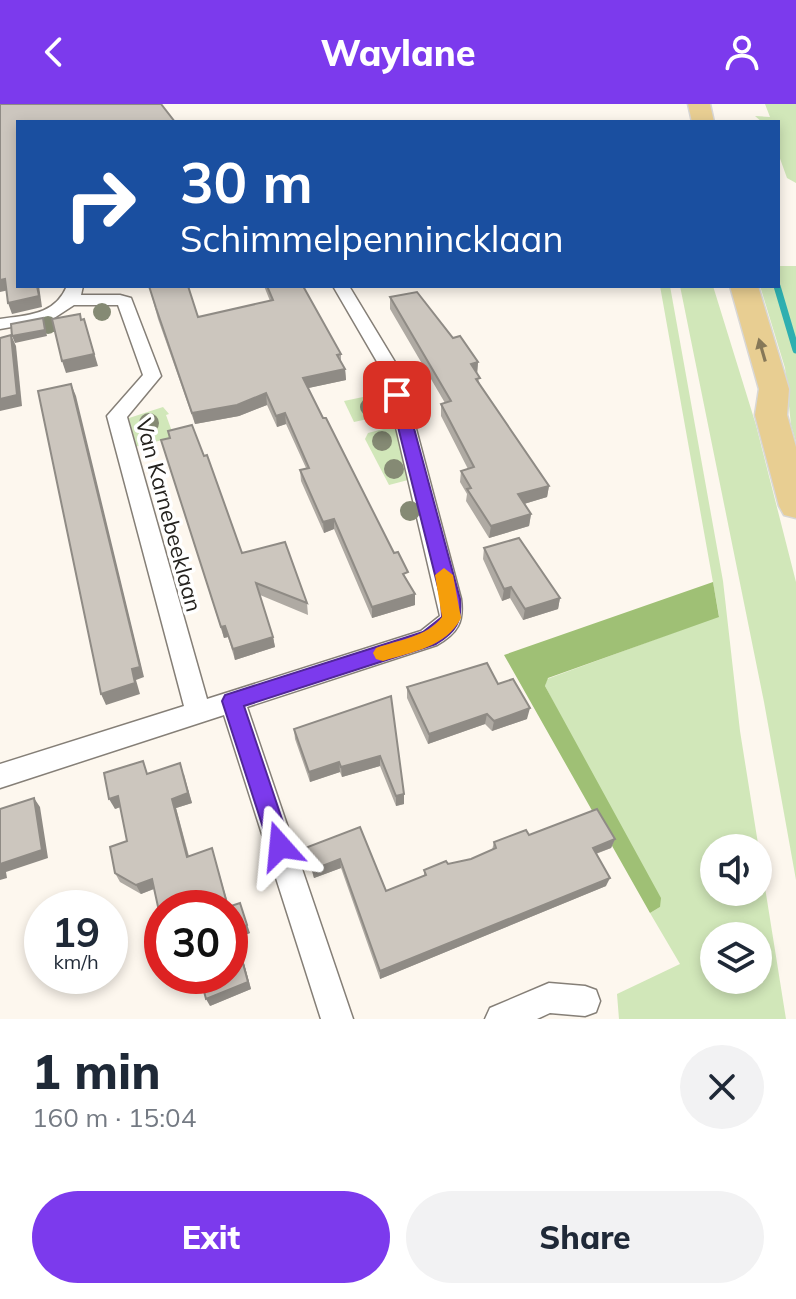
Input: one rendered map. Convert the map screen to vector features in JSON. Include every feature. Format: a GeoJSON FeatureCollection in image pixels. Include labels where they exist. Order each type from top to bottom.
{"type":"FeatureCollection","features":[{"type":"Feature","properties":{"kind":"main road"},"geometry":{"type":"LineString","coordinates":[[721,288],[753,391],[771,415],[796,506]]}},
{"type":"Feature","properties":{"kind":"main road"},"geometry":{"type":"LineString","coordinates":[[745,288],[774,389],[771,415]]}},
{"type":"Feature","properties":{"kind":"street"},"geometry":{"type":"LineString","coordinates":[[0,776],[429,638],[443,630],[452,618],[450,599],[392,372],[342,288]]}},
{"type":"Feature","properties":{"kind":"street"},"geometry":{"type":"LineString","coordinates":[[0,324],[50,315],[65,308],[74,293]]}},
{"type":"Feature","properties":{"kind":"street","name":"Van Karnebeeklaan"},"geometry":{"type":"LineString","coordinates":[[74,293],[125,302],[152,376],[117,416],[198,712]]}},
{"type":"Feature","properties":{"kind":"street"},"geometry":{"type":"LineString","coordinates":[[232,701],[337,1019]]}},
{"type":"Feature","properties":{"kind":"street"},"geometry":{"type":"LineString","coordinates":[[501,1019],[549,998],[585,1001]]}},
{"type":"Feature","properties":{"kind":"green space"},"geometry":{"type":"Polygon","coordinates":[[[765,104],[796,104],[796,183],[787,178],[780,159],[780,120],[760,120],[755,116],[770,117],[765,104]]]}},
{"type":"Feature","properties":{"kind":"green space"},"geometry":{"type":"Polygon","coordinates":[[[780,266],[796,266],[796,442],[791,425],[785,368],[761,288],[780,288],[780,266]]]}},
{"type":"Feature","properties":{"kind":"green space"},"geometry":{"type":"Polygon","coordinates":[[[660,288],[670,288],[723,581],[740,731],[756,834],[700,834],[700,906],[768,906],[771,922],[700,922],[700,994],[772,994],[772,931],[786,1019],[619,1019],[617,994],[680,964],[650,913],[660,907],[545,686],[547,679],[719,616],[660,288]]]}},
{"type":"Feature","properties":{"kind":"green space"},"geometry":{"type":"Polygon","coordinates":[[[680,288],[714,288],[756,425],[796,582],[796,880],[764,702],[680,288]]]}},
{"type":"Feature","properties":{"kind":"green space"},"geometry":{"type":"Polygon","coordinates":[[[382,393],[386,415],[354,422],[344,401],[382,393]]]}},
{"type":"Feature","properties":{"kind":"green space"},"geometry":{"type":"Polygon","coordinates":[[[163,407],[169,414],[166,415],[174,437],[135,447],[129,418],[163,407]]]}},
{"type":"Feature","properties":{"kind":"green space"},"geometry":{"type":"Polygon","coordinates":[[[391,427],[396,429],[408,480],[389,485],[365,439],[368,433],[391,427]]]}},
{"type":"Feature","properties":{"kind":"green space"},"geometry":{"type":"Polygon","coordinates":[[[713,582],[719,617],[548,678],[545,686],[661,898],[660,907],[650,913],[504,655],[713,582]]]}},
{"type":"Feature","properties":{"kind":"building"},"geometry":{"type":"Polygon","coordinates":[[[0,104],[161,104],[173,120],[16,120],[16,288],[37,288],[39,296],[8,303],[5,279],[0,280],[0,104]]]}},
{"type":"Feature","properties":{"kind":"building"},"geometry":{"type":"Polygon","coordinates":[[[150,288],[189,288],[198,317],[273,300],[268,288],[304,288],[341,354],[337,355],[345,369],[303,378],[394,553],[398,552],[408,572],[403,574],[415,594],[372,607],[334,519],[323,522],[300,470],[309,468],[285,413],[276,416],[266,393],[237,405],[192,413],[150,288]]]}},
{"type":"Feature","properties":{"kind":"building"},"geometry":{"type":"Polygon","coordinates":[[[417,292],[453,338],[460,336],[478,362],[471,364],[480,378],[476,379],[549,486],[518,494],[531,514],[491,526],[467,489],[471,488],[461,471],[474,467],[441,404],[451,401],[390,297],[417,292]]]}},
{"type":"Feature","properties":{"kind":"building"},"geometry":{"type":"Polygon","coordinates":[[[80,314],[94,354],[62,361],[52,319],[80,314]]]}},
{"type":"Feature","properties":{"kind":"building"},"geometry":{"type":"Polygon","coordinates":[[[43,318],[45,330],[12,336],[11,324],[43,318]]]}},
{"type":"Feature","properties":{"kind":"building"},"geometry":{"type":"Polygon","coordinates":[[[11,335],[17,395],[0,399],[0,338],[11,335]]]}},
{"type":"Feature","properties":{"kind":"building"},"geometry":{"type":"Polygon","coordinates":[[[71,384],[140,667],[132,669],[135,683],[101,694],[38,391],[71,384]]]}},
{"type":"Feature","properties":{"kind":"building"},"geometry":{"type":"Polygon","coordinates":[[[192,425],[204,456],[207,455],[242,553],[285,542],[307,603],[256,583],[273,637],[233,649],[225,626],[221,627],[161,440],[170,438],[168,431],[192,425]]]}},
{"type":"Feature","properties":{"kind":"building"},"geometry":{"type":"Polygon","coordinates":[[[519,538],[560,598],[525,609],[511,587],[504,589],[484,548],[519,538]]]}},
{"type":"Feature","properties":{"kind":"building"},"geometry":{"type":"Polygon","coordinates":[[[487,663],[498,684],[513,679],[530,708],[494,721],[487,714],[429,734],[407,687],[487,663]]]}},
{"type":"Feature","properties":{"kind":"building"},"geometry":{"type":"Polygon","coordinates":[[[391,696],[404,794],[396,796],[380,756],[341,767],[339,762],[309,772],[294,729],[391,696]]]}},
{"type":"Feature","properties":{"kind":"building"},"geometry":{"type":"Polygon","coordinates":[[[143,761],[147,774],[180,763],[188,793],[172,799],[187,857],[212,848],[223,890],[154,890],[152,879],[136,885],[115,873],[110,847],[127,841],[118,796],[109,799],[104,773],[143,761]]]}},
{"type":"Feature","properties":{"kind":"building"},"geometry":{"type":"Polygon","coordinates":[[[34,798],[42,850],[0,864],[0,809],[34,798]]]}},
{"type":"Feature","properties":{"kind":"building"},"geometry":{"type":"Polygon","coordinates":[[[597,809],[615,839],[593,848],[610,878],[380,971],[340,859],[312,870],[305,848],[360,827],[386,891],[426,875],[424,870],[446,861],[448,864],[471,859],[496,848],[494,842],[526,830],[529,835],[597,809]]]}},
{"type":"Feature","properties":{"kind":"waterway"},"geometry":{"type":"LineString","coordinates":[[778,288],[796,350]]}},
{"type":"Feature","properties":{"kind":"slow traffic"},"geometry":{"type":"LineString","coordinates":[[383,653],[429,638],[443,630],[452,618],[444,575]]}},
{"type":"Feature","properties":{"kind":"route"},"geometry":{"type":"LineString","coordinates":[[280,846],[232,701],[429,638],[443,630],[452,618],[450,599],[397,395]]}}]}
